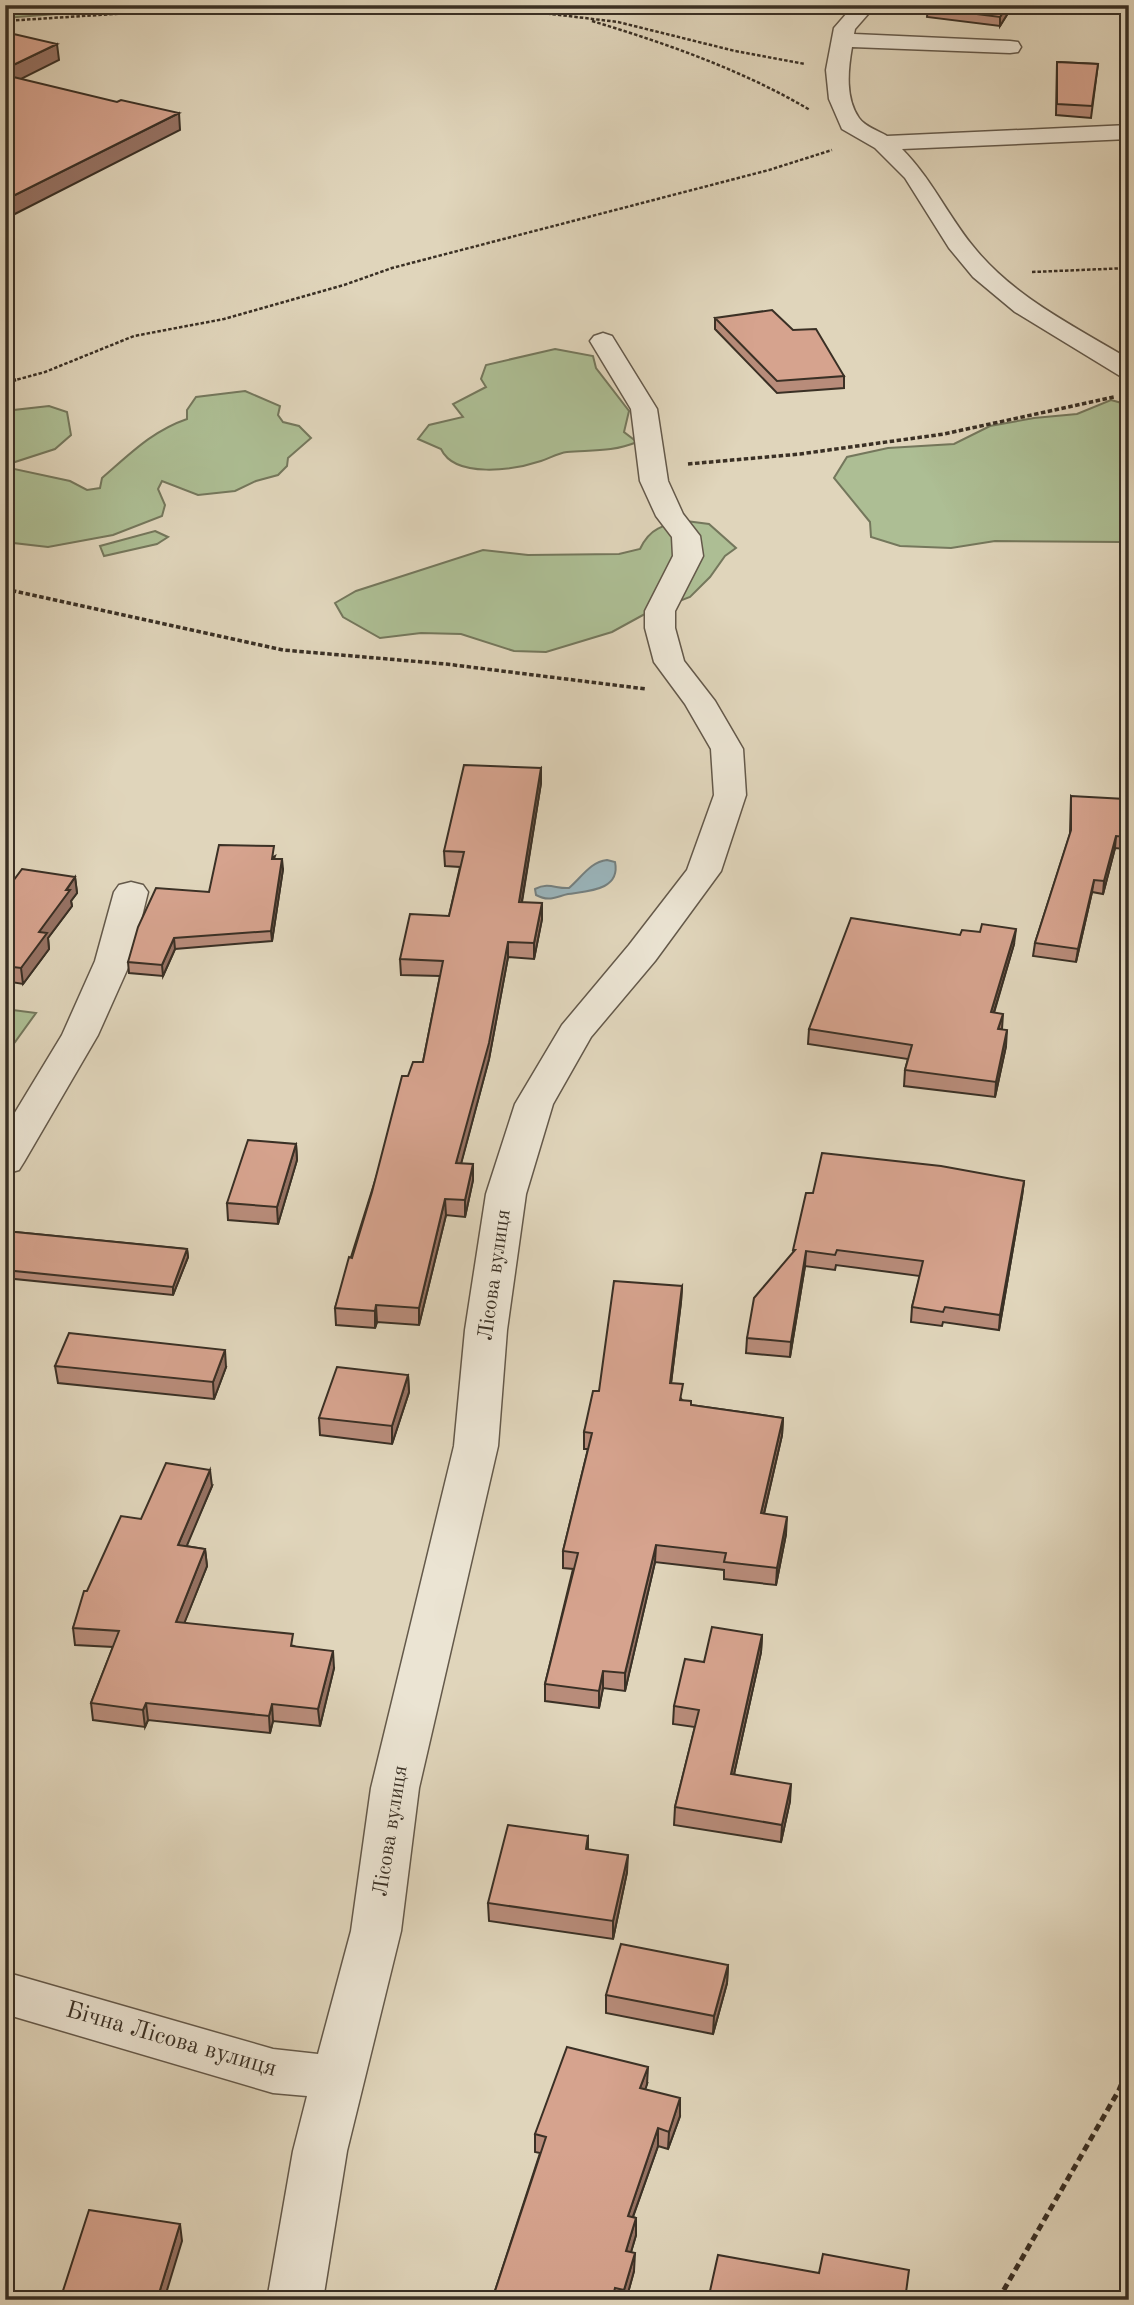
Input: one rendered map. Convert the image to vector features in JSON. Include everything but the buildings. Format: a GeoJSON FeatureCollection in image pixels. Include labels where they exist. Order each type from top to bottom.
{"type":"FeatureCollection","features":[{"type":"Feature","properties":{"kind":"street"},"geometry":{"type":"LineString","coordinates":[[866,5],[845,28],[841,40],[837,70],[840,99],[850,124],[883,143],[914,174],[961,248],[982,272],[1024,307],[1129,370]]}},
{"type":"Feature","properties":{"kind":"street"},"geometry":{"type":"LineString","coordinates":[[841,40],[1010,47]]}},
{"type":"Feature","properties":{"kind":"street"},"geometry":{"type":"LineString","coordinates":[[883,143],[1129,132]]}},
{"type":"Feature","properties":{"kind":"street","name":"Лісова вулиця"},"geometry":{"type":"LineString","coordinates":[[295,2300],[320,2151],[376,1931],[395,1788],[476,1446],[486,1330],[506,1194],[534,1104],[575,1032],[642,953],[705,871],[730,795],[727,749],[692,692],[669,662],[660,628],[660,611],[688,556],[686,536],[670,516],[654,481],[644,409],[603,341]]}},
{"type":"Feature","properties":{"kind":"street"},"geometry":{"type":"LineString","coordinates":[[5,1162],[80,1035],[113,961],[131,892]]}},
{"type":"Feature","properties":{"kind":"street","name":"Бічна Лісова вулиця"},"geometry":{"type":"LineString","coordinates":[[5,1993],[274,2071],[338,2078]]}},
{"type":"Feature","properties":{"kind":"path"},"geometry":{"type":"LineString","coordinates":[[5,21],[255,5]]}},
{"type":"Feature","properties":{"kind":"path"},"geometry":{"type":"LineString","coordinates":[[476,5],[618,22],[735,51],[837,70]]}},
{"type":"Feature","properties":{"kind":"path"},"geometry":{"type":"LineString","coordinates":[[578,17],[667,44],[769,86],[802,107],[850,124]]}},
{"type":"Feature","properties":{"kind":"path"},"geometry":{"type":"LineString","coordinates":[[5,383],[45,372],[134,336],[225,319],[344,285],[392,268],[769,170],[831,150],[883,143]]}},
{"type":"Feature","properties":{"kind":"path"},"geometry":{"type":"LineString","coordinates":[[982,272],[1129,268]]}},
{"type":"Feature","properties":{"kind":"path"},"geometry":{"type":"LineString","coordinates":[[653,467],[800,454],[944,434],[1116,397]]}},
{"type":"Feature","properties":{"kind":"path"},"geometry":{"type":"LineString","coordinates":[[5,589],[283,650],[446,664],[658,691],[692,692]]}},
{"type":"Feature","properties":{"kind":"path"},"geometry":{"type":"LineString","coordinates":[[998,2300],[1119,2090],[1129,2066]]}},
{"type":"Feature","properties":{"kind":"green space"},"geometry":{"type":"Polygon","coordinates":[[[5,5],[173,5],[5,18],[5,5]]]}},
{"type":"Feature","properties":{"kind":"green space"},"geometry":{"type":"Polygon","coordinates":[[[555,349],[593,356],[596,368],[629,411],[624,432],[637,442],[611,449],[564,453],[516,467],[486,470],[459,465],[441,449],[418,439],[429,425],[463,417],[453,404],[486,387],[481,379],[486,365],[555,349]]]}},
{"type":"Feature","properties":{"kind":"green space"},"geometry":{"type":"Polygon","coordinates":[[[245,391],[280,406],[278,415],[283,422],[299,426],[311,438],[288,458],[287,466],[278,475],[235,491],[198,495],[162,481],[158,489],[165,505],[162,516],[113,535],[48,547],[5,542],[5,411],[49,406],[67,412],[71,435],[55,449],[12,463],[14,469],[70,481],[87,490],[100,488],[102,478],[142,444],[187,419],[187,410],[196,397],[245,391]]]}},
{"type":"Feature","properties":{"kind":"green space"},"geometry":{"type":"Polygon","coordinates":[[[1111,400],[1129,405],[1129,545],[1120,542],[995,541],[951,548],[900,546],[871,537],[870,522],[834,478],[847,457],[888,448],[954,444],[990,426],[1077,414],[1111,400]]]}},
{"type":"Feature","properties":{"kind":"green space"},"geometry":{"type":"Polygon","coordinates":[[[686,521],[709,524],[736,548],[725,556],[710,577],[690,597],[643,615],[612,632],[546,652],[514,651],[461,634],[421,633],[380,638],[343,617],[335,603],[356,591],[483,550],[528,555],[619,554],[640,549],[648,536],[658,528],[686,521]]]}},
{"type":"Feature","properties":{"kind":"green space"},"geometry":{"type":"Polygon","coordinates":[[[155,531],[168,537],[157,544],[104,556],[100,546],[155,531]]]}},
{"type":"Feature","properties":{"kind":"green space"},"geometry":{"type":"Polygon","coordinates":[[[5,1009],[36,1013],[10,1049],[5,1049],[5,1009]]]}},
{"type":"Feature","properties":{"kind":"water"},"geometry":{"type":"Polygon","coordinates":[[[607,860],[615,862],[615,872],[613,879],[600,888],[552,898],[536,895],[535,889],[544,886],[569,888],[591,867],[607,860]]]}}]}
